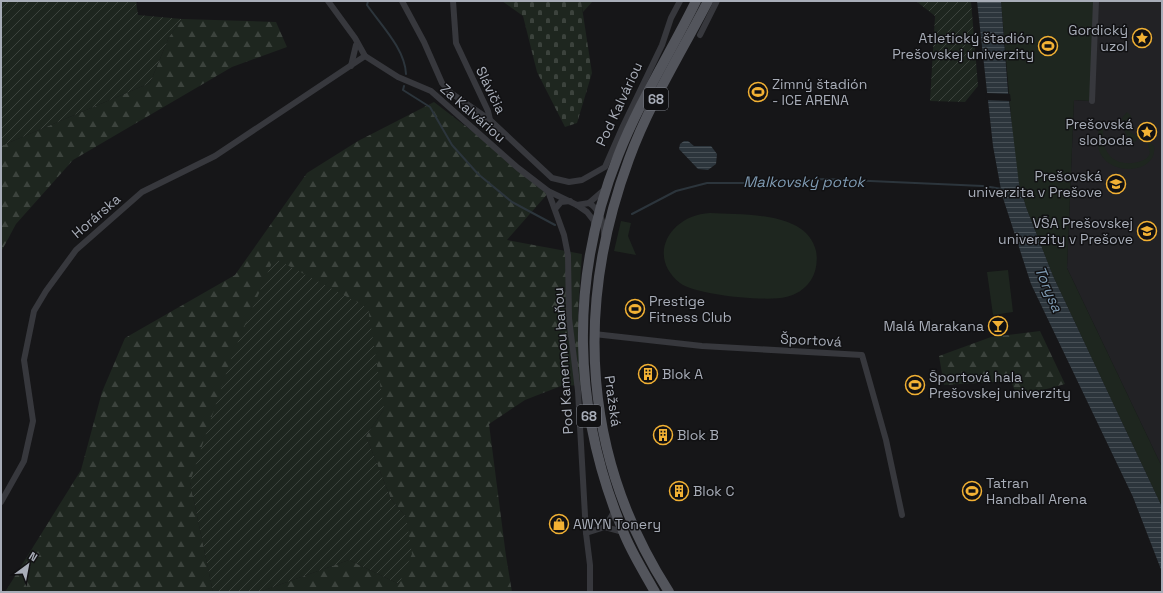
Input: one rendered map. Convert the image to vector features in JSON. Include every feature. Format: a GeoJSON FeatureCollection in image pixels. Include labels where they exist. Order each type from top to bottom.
{"type":"FeatureCollection","features":[{"type":"Feature","properties":{"kind":"main road","name":"Pod Kalváriou"},"geometry":{"type":"LineString","coordinates":[[598,213],[606,188],[633,122],[696,1]]}},
{"type":"Feature","properties":{"kind":"main road","name":"68"},"geometry":{"type":"LineString","coordinates":[[615,202],[629,158],[643,125],[708,1]]}},
{"type":"Feature","properties":{"kind":"main road","name":"Pražská"},"geometry":{"type":"LineString","coordinates":[[615,202],[605,245],[598,288],[594,334],[594,368],[597,400],[610,465],[631,523],[644,550],[669,592]]}},
{"type":"Feature","properties":{"kind":"main road","name":"Pražská"},"geometry":{"type":"LineString","coordinates":[[598,213],[584,288],[583,365],[593,440],[601,472],[623,532],[655,592]]}},
{"type":"Feature","properties":{"kind":"street","name":"Za Kalváriou"},"geometry":{"type":"LineString","coordinates":[[328,1],[355,38],[365,56],[398,77],[431,91],[518,168],[548,190],[577,204]]}},
{"type":"Feature","properties":{"kind":"street"},"geometry":{"type":"LineString","coordinates":[[402,1],[427,48],[442,83],[451,93],[490,120]]}},
{"type":"Feature","properties":{"kind":"street","name":"Slávičia"},"geometry":{"type":"LineString","coordinates":[[453,1],[456,43],[488,111],[490,120],[552,178]]}},
{"type":"Feature","properties":{"kind":"street","name":"Pod Kalváriou"},"geometry":{"type":"LineString","coordinates":[[552,178],[569,182],[582,180],[605,167],[662,46],[671,18],[680,1]]}},
{"type":"Feature","properties":{"kind":"street"},"geometry":{"type":"LineString","coordinates":[[700,35],[718,1]]}},
{"type":"Feature","properties":{"kind":"street"},"geometry":{"type":"LineString","coordinates":[[1092,102],[1096,1]]}},
{"type":"Feature","properties":{"kind":"street"},"geometry":{"type":"LineString","coordinates":[[351,66],[356,45]]}},
{"type":"Feature","properties":{"kind":"street","name":"Horárska"},"geometry":{"type":"LineString","coordinates":[[1,502],[24,461],[33,421],[24,360],[34,311],[46,290],[76,250],[142,192],[215,156],[365,56]]}},
{"type":"Feature","properties":{"kind":"street"},"geometry":{"type":"LineString","coordinates":[[431,91],[442,83]]}},
{"type":"Feature","properties":{"kind":"street"},"geometry":{"type":"LineString","coordinates":[[548,190],[552,178]]}},
{"type":"Feature","properties":{"kind":"street"},"geometry":{"type":"LineString","coordinates":[[577,204],[590,203],[606,188]]}},
{"type":"Feature","properties":{"kind":"street","name":"Pod Kamennou baňou"},"geometry":{"type":"LineString","coordinates":[[548,190],[564,235],[568,255],[569,318],[578,391],[586,533],[590,565],[590,592]]}},
{"type":"Feature","properties":{"kind":"street"},"geometry":{"type":"LineString","coordinates":[[555,209],[561,202],[570,201]]}},
{"type":"Feature","properties":{"kind":"street"},"geometry":{"type":"LineString","coordinates":[[587,212],[598,213],[610,207],[615,202]]}},
{"type":"Feature","properties":{"kind":"street"},"geometry":{"type":"LineString","coordinates":[[590,203],[597,208],[604,227],[605,245]]}},
{"type":"Feature","properties":{"kind":"street"},"geometry":{"type":"LineString","coordinates":[[577,204],[587,212],[594,221],[594,229]]}},
{"type":"Feature","properties":{"kind":"street","name":"Športová"},"geometry":{"type":"LineString","coordinates":[[594,334],[702,346],[862,355],[886,440],[902,515]]}},
{"type":"Feature","properties":{"kind":"street"},"geometry":{"type":"LineString","coordinates":[[605,527],[615,510]]}},
{"type":"Feature","properties":{"kind":"street"},"geometry":{"type":"LineString","coordinates":[[586,533],[605,527],[623,532]]}},
{"type":"Feature","properties":{"kind":"shaded area","name":"Prešovská univerzita v Prešove"},"geometry":{"type":"Polygon","coordinates":[[[1095,1],[1162,1],[1162,467],[1067,268],[1074,100],[1089,101],[1095,1]]]}},
{"type":"Feature","properties":{"kind":"green space"},"geometry":{"type":"Polygon","coordinates":[[[1,1],[136,1],[138,15],[182,19],[169,37],[150,83],[1,146],[1,1]]]}},
{"type":"Feature","properties":{"kind":"green space"},"geometry":{"type":"Polygon","coordinates":[[[502,1],[581,1],[592,73],[577,123],[565,127],[537,72],[523,16],[502,1]]]}},
{"type":"Feature","properties":{"kind":"green space"},"geometry":{"type":"Polygon","coordinates":[[[581,1],[593,1],[583,12],[581,1]]]}},
{"type":"Feature","properties":{"kind":"green space"},"geometry":{"type":"Polygon","coordinates":[[[916,1],[971,1],[978,86],[965,102],[930,101],[935,16],[916,1]]]}},
{"type":"Feature","properties":{"kind":"green space"},"geometry":{"type":"Polygon","coordinates":[[[1001,1],[1095,1],[1090,101],[1074,100],[1067,268],[1162,467],[1162,507],[1053,276],[1026,207],[1019,184],[1014,152],[1001,1]]]}},
{"type":"Feature","properties":{"kind":"green space"},"geometry":{"type":"Polygon","coordinates":[[[182,19],[276,22],[287,47],[232,67],[73,160],[16,224],[1,252],[1,146],[150,83],[169,37],[182,19]]]}},
{"type":"Feature","properties":{"kind":"green space"},"geometry":{"type":"Polygon","coordinates":[[[434,102],[550,191],[507,240],[582,254],[578,311],[583,385],[561,386],[525,400],[489,424],[512,592],[259,592],[349,560],[399,584],[406,517],[391,499],[366,436],[384,409],[190,482],[213,592],[5,592],[81,470],[102,392],[125,338],[235,275],[307,173],[358,141],[434,102]]]}},
{"type":"Feature","properties":{"kind":"green space"},"geometry":{"type":"Polygon","coordinates":[[[1127,112],[1131,116],[1127,127],[1130,132],[1138,137],[1135,142],[1129,140],[1124,130],[1122,118],[1127,112]]]}},
{"type":"Feature","properties":{"kind":"green space"},"geometry":{"type":"Polygon","coordinates":[[[1100,121],[1103,122],[1104,147],[1113,159],[1125,163],[1135,163],[1145,159],[1150,153],[1148,144],[1144,140],[1145,138],[1154,146],[1153,156],[1147,164],[1137,168],[1126,169],[1115,166],[1105,160],[1099,150],[1098,137],[1100,121]]]}},
{"type":"Feature","properties":{"kind":"green space"},"geometry":{"type":"Polygon","coordinates":[[[710,213],[756,215],[787,222],[800,228],[810,238],[816,251],[816,266],[811,280],[803,289],[790,296],[764,299],[715,294],[700,291],[680,283],[670,272],[665,261],[664,250],[667,239],[674,229],[684,221],[696,215],[710,213]]]}},
{"type":"Feature","properties":{"kind":"green space"},"geometry":{"type":"Polygon","coordinates":[[[621,221],[631,223],[628,236],[636,255],[614,251],[621,221]]]}},
{"type":"Feature","properties":{"kind":"green space"},"geometry":{"type":"Polygon","coordinates":[[[274,258],[368,308],[384,409],[366,436],[391,499],[406,517],[412,554],[399,584],[349,560],[259,592],[213,592],[190,482],[232,356],[274,258]]]}},
{"type":"Feature","properties":{"kind":"green space"},"geometry":{"type":"Polygon","coordinates":[[[1008,270],[1013,312],[993,315],[987,272],[1008,270]]]}},
{"type":"Feature","properties":{"kind":"green space"},"geometry":{"type":"Polygon","coordinates":[[[1040,331],[1065,384],[1017,397],[1011,381],[944,385],[939,356],[991,337],[1040,331]]]}},
{"type":"Feature","properties":{"kind":"water","name":"Torysa"},"geometry":{"type":"Polygon","coordinates":[[[977,1],[1001,1],[1008,92],[1019,184],[1026,207],[1053,276],[1162,507],[1162,572],[1133,497],[1031,284],[1002,195],[993,146],[977,1]]]}},
{"type":"Feature","properties":{"kind":"water"},"geometry":{"type":"Polygon","coordinates":[[[684,141],[688,141],[694,146],[711,146],[717,154],[716,164],[708,170],[698,169],[679,149],[680,144],[684,141]]]}},
{"type":"Feature","properties":{"kind":"pier"},"geometry":{"type":"Polygon","coordinates":[[[985,93],[1010,94],[1011,101],[986,100],[985,93]]]}},
{"type":"Feature","properties":{"kind":"waterway","name":"Malkovský potok"},"geometry":{"type":"LineString","coordinates":[[368,1],[367,5],[397,46],[405,65],[406,74]]}},
{"type":"Feature","properties":{"kind":"waterway","name":"Malkovský potok"},"geometry":{"type":"LineString","coordinates":[[404,86],[403,90],[430,107],[452,145],[478,174],[512,202],[555,225]]}},
{"type":"Feature","properties":{"kind":"waterway","name":"Malkovský potok"},"geometry":{"type":"LineString","coordinates":[[632,214],[676,191],[707,183],[756,183],[825,179],[983,186]]}},
{"type":"Feature","properties":{"kind":"waterway","name":"Malkovský potok"},"geometry":{"type":"LineString","coordinates":[[990,187],[1002,189]]}},
{"type":"Feature","properties":{"kind":"place","name":"Gordický uzol"},"geometry":{"type":"Point","coordinates":[1142,38]}},
{"type":"Feature","properties":{"kind":"place","name":"Atletický štadión Prešovskej univerzity"},"geometry":{"type":"Point","coordinates":[1048,46]}},
{"type":"Feature","properties":{"kind":"place","name":"Zimný štadión - ICE ARENA"},"geometry":{"type":"Point","coordinates":[758,92]}},
{"type":"Feature","properties":{"kind":"place","name":"Prešovská sloboda"},"geometry":{"type":"Point","coordinates":[1147,132]}},
{"type":"Feature","properties":{"kind":"place","name":"Prešovská univerzita v Prešove"},"geometry":{"type":"Point","coordinates":[1116,184]}},
{"type":"Feature","properties":{"kind":"place","name":"VŠA Prešovskej univerzity v Prešove"},"geometry":{"type":"Point","coordinates":[1147,231]}},
{"type":"Feature","properties":{"kind":"place","name":"Prestige Fitness Club"},"geometry":{"type":"Point","coordinates":[635,309]}},
{"type":"Feature","properties":{"kind":"place","name":"Malá Marakana"},"geometry":{"type":"Point","coordinates":[998,326]}},
{"type":"Feature","properties":{"kind":"place","name":"Blok A"},"geometry":{"type":"Point","coordinates":[648,374]}},
{"type":"Feature","properties":{"kind":"place","name":"Športová hala Prešovskej univerzity"},"geometry":{"type":"Point","coordinates":[915,385]}},
{"type":"Feature","properties":{"kind":"place","name":"Blok B"},"geometry":{"type":"Point","coordinates":[663,435]}},
{"type":"Feature","properties":{"kind":"place","name":"Blok C"},"geometry":{"type":"Point","coordinates":[679,491]}},
{"type":"Feature","properties":{"kind":"place","name":"Tatran Handball Arena"},"geometry":{"type":"Point","coordinates":[972,491]}},
{"type":"Feature","properties":{"kind":"place","name":"AWYN Tonery"},"geometry":{"type":"Point","coordinates":[559,524]}}]}
